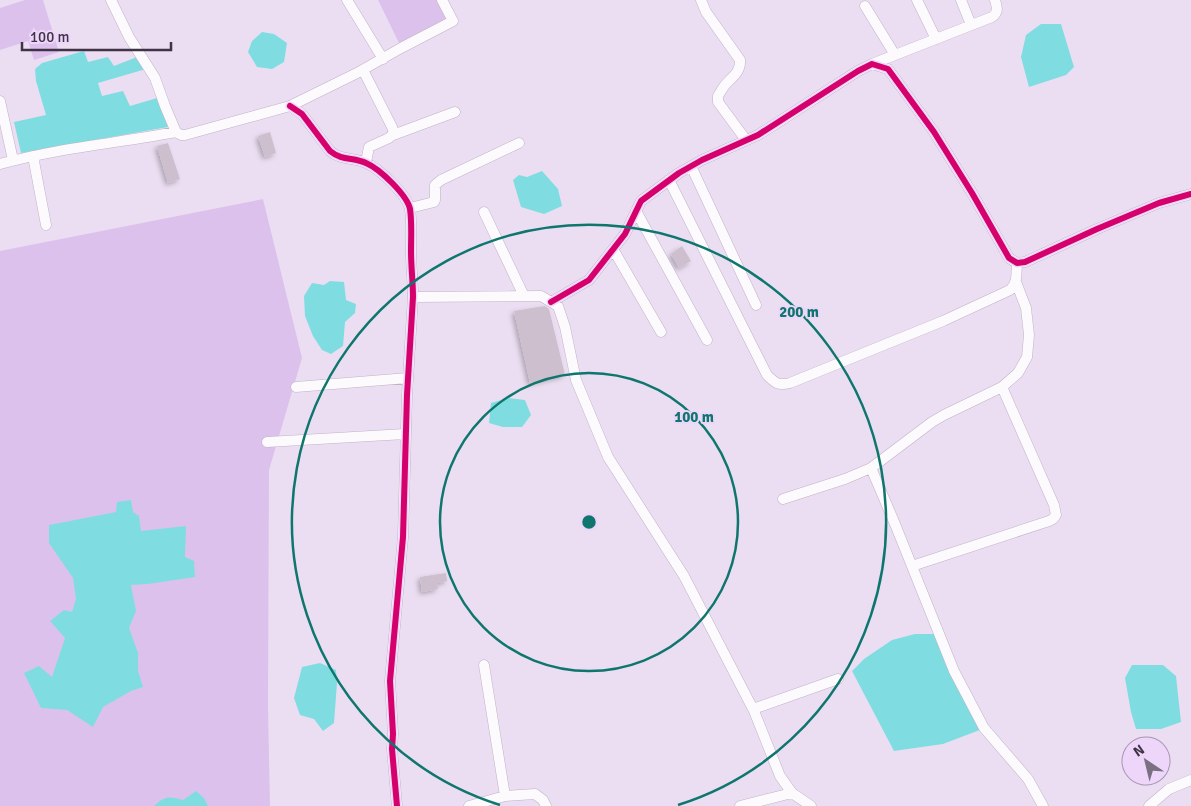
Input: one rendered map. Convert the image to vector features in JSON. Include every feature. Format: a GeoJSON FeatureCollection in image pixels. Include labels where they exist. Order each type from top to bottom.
{"type":"FeatureCollection","features":[{"type":"Feature","properties":{"kind":"street"},"geometry":{"type":"LineString","coordinates":[[111,0],[129,37],[155,78],[176,132],[181,135],[290,106],[362,70],[453,21],[442,0]]}},
{"type":"Feature","properties":{"kind":"street"},"geometry":{"type":"LineString","coordinates":[[347,0],[383,58]]}},
{"type":"Feature","properties":{"kind":"street"},"geometry":{"type":"LineString","coordinates":[[701,0],[706,12],[740,60],[741,66],[723,87],[718,96],[718,102],[746,140]]}},
{"type":"Feature","properties":{"kind":"street"},"geometry":{"type":"LineString","coordinates":[[917,0],[936,39]]}},
{"type":"Feature","properties":{"kind":"street"},"geometry":{"type":"LineString","coordinates":[[960,0],[971,25]]}},
{"type":"Feature","properties":{"kind":"street"},"geometry":{"type":"LineString","coordinates":[[551,302],[589,280],[625,234],[641,201],[669,180],[691,166],[758,135],[858,71],[992,17],[997,8],[995,0]]}},
{"type":"Feature","properties":{"kind":"street"},"geometry":{"type":"LineString","coordinates":[[865,6],[895,55]]}},
{"type":"Feature","properties":{"kind":"street"},"geometry":{"type":"LineString","coordinates":[[872,64],[888,69],[934,132],[1009,258],[1017,263],[1025,262],[1159,203],[1191,194]]}},
{"type":"Feature","properties":{"kind":"street"},"geometry":{"type":"LineString","coordinates":[[362,70],[392,127],[393,135]]}},
{"type":"Feature","properties":{"kind":"street"},"geometry":{"type":"LineString","coordinates":[[0,101],[13,160]]}},
{"type":"Feature","properties":{"kind":"street"},"geometry":{"type":"LineString","coordinates":[[290,106],[302,114],[330,151],[336,156],[366,162],[381,172],[400,191],[410,208],[413,297],[405,434],[402,537],[390,681],[392,749],[397,806]]}},
{"type":"Feature","properties":{"kind":"street"},"geometry":{"type":"LineString","coordinates":[[366,162],[369,147],[393,135],[455,112]]}},
{"type":"Feature","properties":{"kind":"street"},"geometry":{"type":"LineString","coordinates":[[0,164],[33,156],[176,132]]}},
{"type":"Feature","properties":{"kind":"street"},"geometry":{"type":"LineString","coordinates":[[410,208],[434,202],[435,185],[441,180],[519,143]]}},
{"type":"Feature","properties":{"kind":"street"},"geometry":{"type":"LineString","coordinates":[[33,156],[46,225]]}},
{"type":"Feature","properties":{"kind":"street"},"geometry":{"type":"LineString","coordinates":[[691,166],[756,305]]}},
{"type":"Feature","properties":{"kind":"street"},"geometry":{"type":"LineString","coordinates":[[669,180],[767,375],[774,382],[782,385],[943,321],[1010,290],[1016,282]]}},
{"type":"Feature","properties":{"kind":"street"},"geometry":{"type":"LineString","coordinates":[[636,211],[707,340]]}},
{"type":"Feature","properties":{"kind":"street"},"geometry":{"type":"LineString","coordinates":[[484,212],[524,296]]}},
{"type":"Feature","properties":{"kind":"street"},"geometry":{"type":"LineString","coordinates":[[613,249],[661,332]]}},
{"type":"Feature","properties":{"kind":"street"},"geometry":{"type":"LineString","coordinates":[[783,499],[845,480],[871,468],[932,422],[1002,387],[1018,372],[1027,357],[1029,335],[1026,308],[1016,282],[1017,263]]}},
{"type":"Feature","properties":{"kind":"street"},"geometry":{"type":"LineString","coordinates":[[413,297],[542,296],[558,306],[565,327],[576,380],[608,457],[684,576],[752,709],[780,776],[792,793],[811,806]]}},
{"type":"Feature","properties":{"kind":"street"},"geometry":{"type":"LineString","coordinates":[[296,387],[408,378]]}},
{"type":"Feature","properties":{"kind":"street"},"geometry":{"type":"LineString","coordinates":[[912,566],[1049,521],[1056,515],[1054,505],[1002,387]]}},
{"type":"Feature","properties":{"kind":"street"},"geometry":{"type":"LineString","coordinates":[[267,442],[405,434]]}},
{"type":"Feature","properties":{"kind":"street"},"geometry":{"type":"LineString","coordinates":[[871,468],[954,671],[984,728],[1028,779],[1044,806]]}},
{"type":"Feature","properties":{"kind":"street"},"geometry":{"type":"LineString","coordinates":[[484,665],[505,796]]}},
{"type":"Feature","properties":{"kind":"street"},"geometry":{"type":"LineString","coordinates":[[752,709],[838,679]]}},
{"type":"Feature","properties":{"kind":"street"},"geometry":{"type":"LineString","coordinates":[[1150,806],[1169,789],[1191,780]]}},
{"type":"Feature","properties":{"kind":"street"},"geometry":{"type":"LineString","coordinates":[[740,806],[792,793]]}},
{"type":"Feature","properties":{"kind":"street"},"geometry":{"type":"LineString","coordinates":[[469,806],[505,796],[535,794],[546,806]]}},
{"type":"Feature","properties":{"kind":"shaded area"},"geometry":{"type":"Polygon","coordinates":[[[25,0],[43,0],[59,52],[34,60],[28,41],[0,50],[0,8],[25,0]]]}},
{"type":"Feature","properties":{"kind":"shaded area"},"geometry":{"type":"Polygon","coordinates":[[[378,0],[441,0],[454,23],[400,45],[378,0]]]}},
{"type":"Feature","properties":{"kind":"shaded area"},"geometry":{"type":"Polygon","coordinates":[[[1041,24],[1061,24],[1074,67],[1066,75],[1029,87],[1021,57],[1026,35],[1041,24]]]}},
{"type":"Feature","properties":{"kind":"shaded area"},"geometry":{"type":"Polygon","coordinates":[[[262,32],[274,34],[287,43],[284,62],[272,69],[257,67],[248,52],[252,41],[262,32]]]}},
{"type":"Feature","properties":{"kind":"shaded area"},"geometry":{"type":"Polygon","coordinates":[[[84,51],[88,62],[108,57],[114,66],[137,57],[146,69],[98,83],[102,96],[123,91],[130,106],[157,98],[168,127],[21,153],[14,122],[46,115],[36,81],[35,69],[42,63],[84,51]]]}},
{"type":"Feature","properties":{"kind":"shaded area"},"geometry":{"type":"Polygon","coordinates":[[[542,171],[558,189],[562,206],[544,214],[521,207],[513,180],[519,175],[527,177],[542,171]]]}},
{"type":"Feature","properties":{"kind":"shaded area"},"geometry":{"type":"Polygon","coordinates":[[[263,199],[302,358],[269,470],[268,706],[270,806],[0,806],[0,251],[263,199]]]}},
{"type":"Feature","properties":{"kind":"shaded area"},"geometry":{"type":"Polygon","coordinates":[[[330,281],[344,282],[346,300],[356,304],[355,313],[345,322],[343,346],[331,354],[322,350],[313,336],[305,316],[304,296],[312,283],[324,285],[330,281]]]}},
{"type":"Feature","properties":{"kind":"shaded area"},"geometry":{"type":"Polygon","coordinates":[[[508,398],[525,400],[531,415],[522,427],[503,427],[489,423],[491,403],[508,398]]]}},
{"type":"Feature","properties":{"kind":"shaded area"},"geometry":{"type":"Polygon","coordinates":[[[131,500],[133,512],[139,516],[141,531],[186,526],[185,557],[194,561],[195,577],[131,585],[136,611],[129,628],[138,653],[138,671],[143,687],[131,691],[103,707],[93,727],[67,710],[41,708],[24,673],[39,666],[52,677],[65,638],[50,621],[64,610],[72,612],[76,599],[73,578],[49,543],[49,525],[116,512],[117,502],[131,500]]]}},
{"type":"Feature","properties":{"kind":"shaded area"},"geometry":{"type":"Polygon","coordinates":[[[915,634],[939,634],[985,728],[943,744],[894,751],[852,671],[864,659],[892,640],[915,634]]]}},
{"type":"Feature","properties":{"kind":"shaded area"},"geometry":{"type":"Polygon","coordinates":[[[320,663],[336,670],[337,683],[334,723],[323,731],[314,719],[300,715],[294,698],[302,667],[320,663]]]}},
{"type":"Feature","properties":{"kind":"shaded area"},"geometry":{"type":"Polygon","coordinates":[[[1132,665],[1163,665],[1176,676],[1181,722],[1161,729],[1136,729],[1125,678],[1132,665]]]}},
{"type":"Feature","properties":{"kind":"shaded area"},"geometry":{"type":"Polygon","coordinates":[[[196,791],[204,798],[208,806],[154,806],[167,798],[183,800],[196,791]]]}},
{"type":"Feature","properties":{"kind":"building"},"geometry":{"type":"Polygon","coordinates":[[[270,132],[276,153],[265,157],[258,136],[270,132]]]}},
{"type":"Feature","properties":{"kind":"building"},"geometry":{"type":"Polygon","coordinates":[[[168,143],[180,179],[168,183],[157,146],[168,143]]]}},
{"type":"Feature","properties":{"kind":"building"},"geometry":{"type":"Polygon","coordinates":[[[682,246],[691,261],[679,268],[671,254],[682,246]]]}},
{"type":"Feature","properties":{"kind":"building"},"geometry":{"type":"Polygon","coordinates":[[[545,306],[549,309],[565,375],[530,383],[514,311],[545,306]]]}},
{"type":"Feature","properties":{"kind":"building"},"geometry":{"type":"Polygon","coordinates":[[[446,573],[447,581],[437,583],[438,589],[422,592],[420,577],[446,573]]]}},
{"type":"Feature","properties":{"kind":"cycle path"},"geometry":{"type":"LineString","coordinates":[[551,302],[589,280],[625,234],[641,201],[679,173],[702,160],[758,135],[872,64],[888,69],[934,132],[1009,258],[1017,263],[1025,262],[1159,203],[1191,194]]}},
{"type":"Feature","properties":{"kind":"cycle path"},"geometry":{"type":"LineString","coordinates":[[290,106],[302,114],[334,154],[366,163],[385,176],[404,197],[410,209],[413,297],[407,395],[403,537],[390,681],[392,749],[397,806]]}}]}
